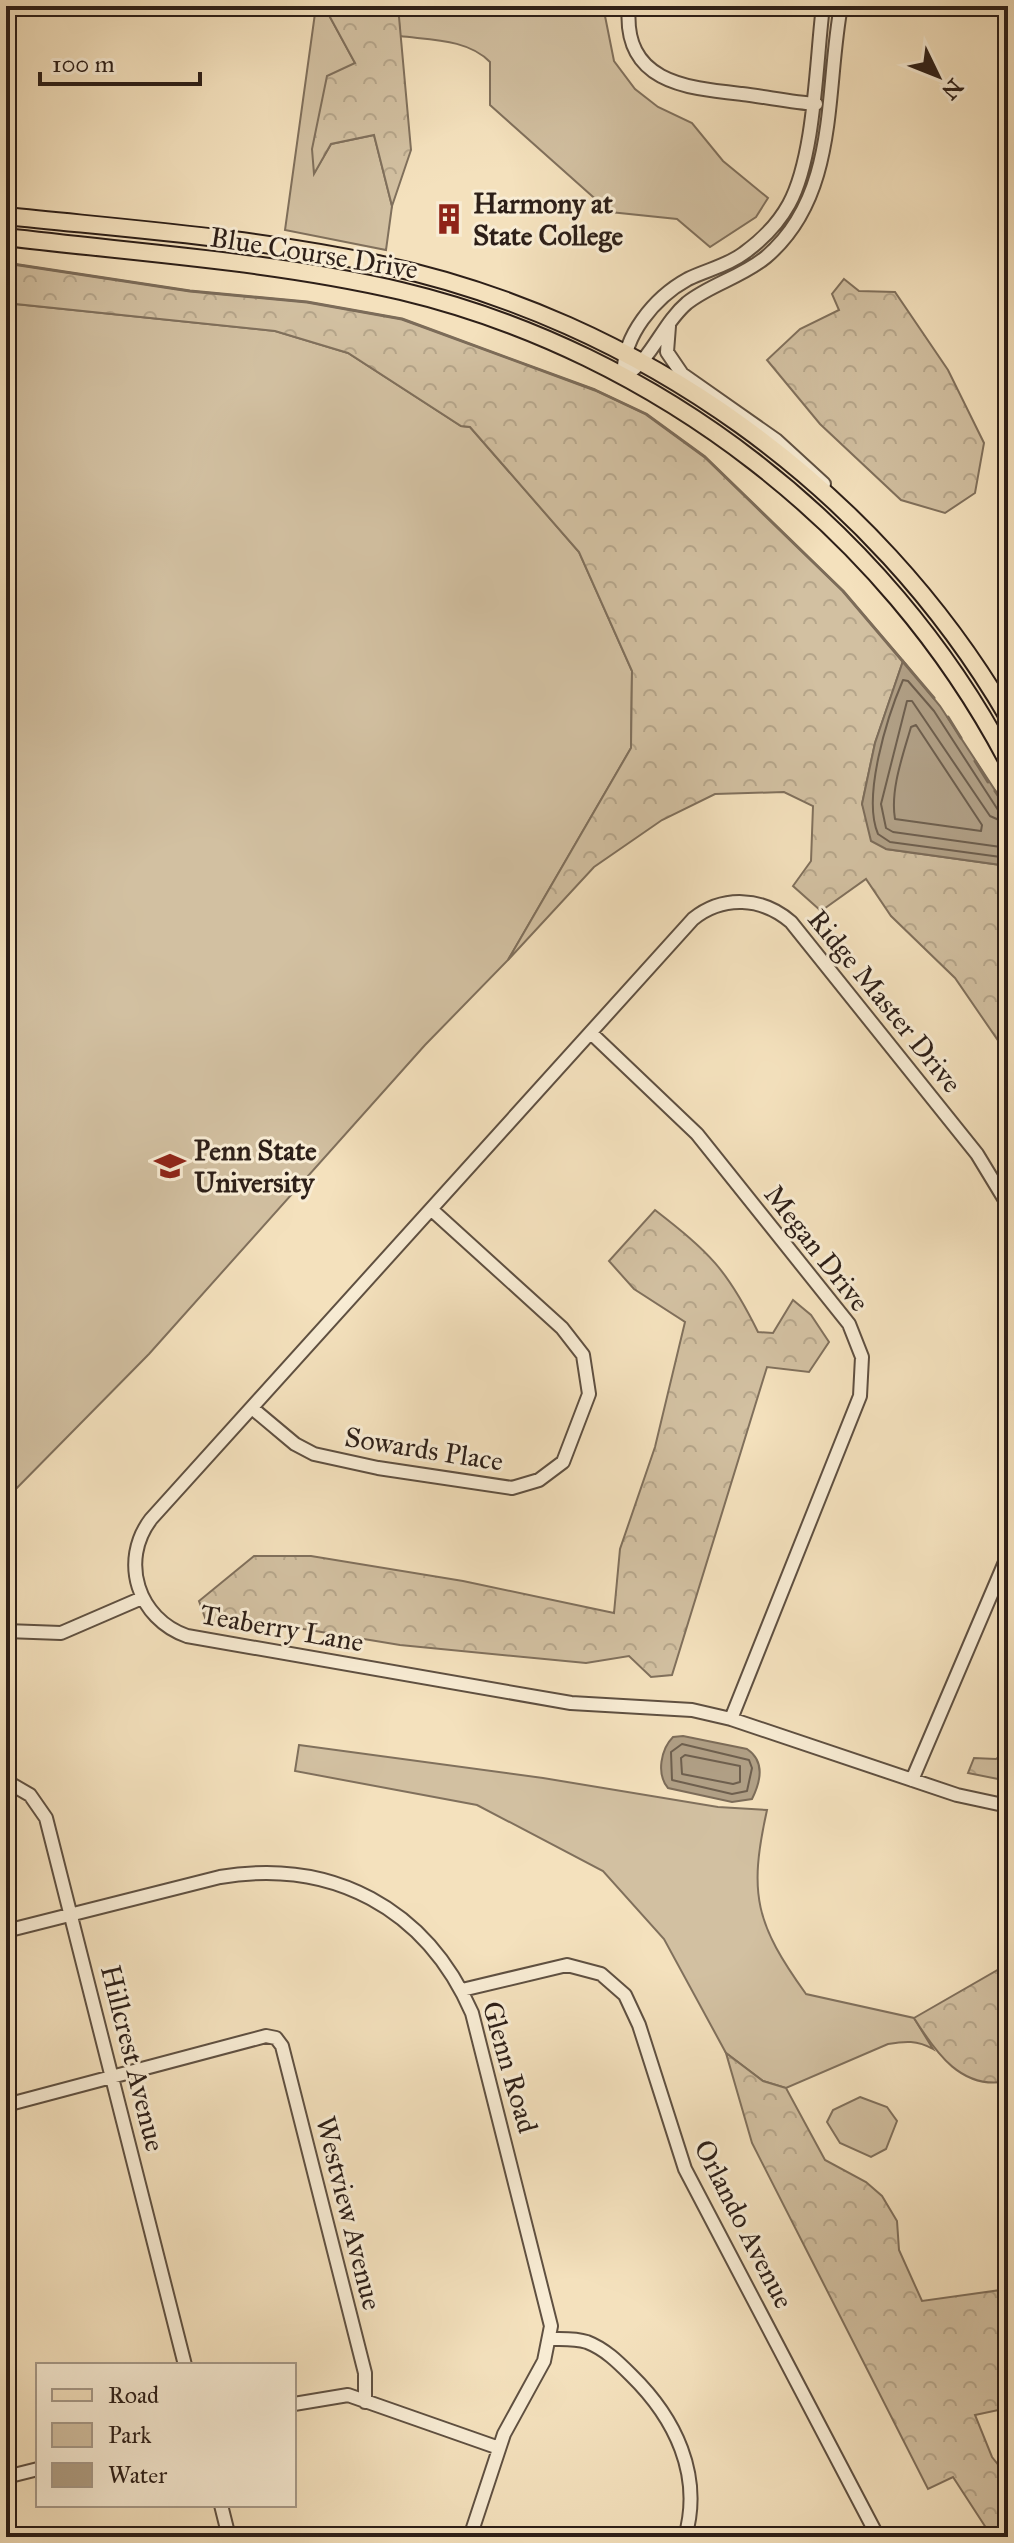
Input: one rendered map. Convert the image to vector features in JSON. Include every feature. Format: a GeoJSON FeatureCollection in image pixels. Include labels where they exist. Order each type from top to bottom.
{"type":"FeatureCollection","features":[{"type":"Feature","properties":{"kind":"main road","name":"Blue Course Drive"},"geometry":{"type":"LineString","coordinates":[[6,216],[323,253],[380,264],[505,299],[625,353],[747,429],[808,478],[864,530],[940,617],[1008,717]]}},
{"type":"Feature","properties":{"kind":"main road","name":"Blue Course Drive"},"geometry":{"type":"LineString","coordinates":[[6,237],[293,271],[402,291],[533,334],[624,376],[752,460],[840,536],[931,640],[1008,762]]}},
{"type":"Feature","properties":{"kind":"street"},"geometry":{"type":"LineString","coordinates":[[629,6],[633,42],[641,58],[661,78],[686,88],[828,106]]}},
{"type":"Feature","properties":{"kind":"street"},"geometry":{"type":"LineString","coordinates":[[624,376],[625,353],[647,315],[669,292],[742,255],[781,217],[800,177],[823,6]]}},
{"type":"Feature","properties":{"kind":"street"},"geometry":{"type":"LineString","coordinates":[[624,376],[641,362],[673,316],[701,293],[754,266],[796,223],[816,184],[841,6]]}},
{"type":"Feature","properties":{"kind":"street"},"geometry":{"type":"LineString","coordinates":[[673,316],[666,340],[673,365],[812,470],[864,530]]}},
{"type":"Feature","properties":{"kind":"street","name":"Ridge Master Drive"},"geometry":{"type":"LineString","coordinates":[[591,1033],[700,914],[719,905],[741,901],[773,908],[791,922],[948,1117],[977,1154],[1008,1205]]}},
{"type":"Feature","properties":{"kind":"street"},"geometry":{"type":"LineString","coordinates":[[6,1631],[61,1633],[142,1598],[134,1558],[145,1526],[591,1033]]}},
{"type":"Feature","properties":{"kind":"street","name":"Megan Drive"},"geometry":{"type":"LineString","coordinates":[[591,1033],[697,1134],[849,1324],[862,1357],[860,1396],[731,1719]]}},
{"type":"Feature","properties":{"kind":"street","name":"Sowards Place"},"geometry":{"type":"LineString","coordinates":[[252,1408],[295,1444],[314,1454],[364,1466],[512,1488],[539,1480],[563,1462],[589,1394],[583,1355],[562,1328],[432,1210]]}},
{"type":"Feature","properties":{"kind":"street"},"geometry":{"type":"LineString","coordinates":[[912,1780],[1008,1555]]}},
{"type":"Feature","properties":{"kind":"street","name":"Teaberry Lane"},"geometry":{"type":"LineString","coordinates":[[142,1598],[158,1620],[187,1636],[571,1703],[666,1707],[731,1719],[912,1780],[1008,1806]]}},
{"type":"Feature","properties":{"kind":"street","name":"Hillcrest Avenue"},"geometry":{"type":"LineString","coordinates":[[6,1781],[30,1795],[46,1818],[184,2363]]}},
{"type":"Feature","properties":{"kind":"street","name":"Glenn Road"},"geometry":{"type":"LineString","coordinates":[[6,1931],[253,1871],[290,1872],[352,1889],[389,1908],[429,1943],[462,1990],[482,2045],[549,2312],[550,2339]]}},
{"type":"Feature","properties":{"kind":"street","name":"Orlando Avenue"},"geometry":{"type":"LineString","coordinates":[[462,1990],[567,1965],[601,1974],[625,1995],[639,2025],[685,2169],[878,2537]]}},
{"type":"Feature","properties":{"kind":"street","name":"Westview Avenue"},"geometry":{"type":"LineString","coordinates":[[112,2077],[266,2036],[276,2038],[282,2046],[365,2373],[365,2402]]}},
{"type":"Feature","properties":{"kind":"street"},"geometry":{"type":"LineString","coordinates":[[6,2105],[112,2077]]}},
{"type":"Feature","properties":{"kind":"street"},"geometry":{"type":"LineString","coordinates":[[470,2537],[499,2448],[544,2361],[550,2339],[582,2340],[605,2352],[663,2410],[686,2461],[690,2508],[685,2537]]}},
{"type":"Feature","properties":{"kind":"street"},"geometry":{"type":"LineString","coordinates":[[296,2404],[342,2394],[499,2448]]}},
{"type":"Feature","properties":{"kind":"street"},"geometry":{"type":"LineString","coordinates":[[6,2462],[8,2477],[36,2470]]}},
{"type":"Feature","properties":{"kind":"street"},"geometry":{"type":"LineString","coordinates":[[222,2507],[229,2537]]}},
{"type":"Feature","properties":{"kind":"green space"},"geometry":{"type":"Polygon","coordinates":[[[316,6],[324,6],[355,63],[314,173],[331,144],[374,135],[392,206],[386,250],[285,230],[316,6]]]}},
{"type":"Feature","properties":{"kind":"green space"},"geometry":{"type":"Polygon","coordinates":[[[324,6],[398,6],[411,150],[392,206],[374,135],[331,144],[314,174],[312,149],[327,76],[355,63],[324,6]]]}},
{"type":"Feature","properties":{"kind":"green space"},"geometry":{"type":"Polygon","coordinates":[[[603,6],[614,61],[635,89],[658,107],[692,123],[723,161],[768,198],[756,217],[710,247],[677,219],[610,212],[490,105],[490,62],[481,54],[448,42],[400,36],[398,7],[603,6]]]}},
{"type":"Feature","properties":{"kind":"green space"},"geometry":{"type":"Polygon","coordinates":[[[6,263],[190,291],[307,302],[402,319],[595,390],[646,414],[705,457],[843,591],[903,661],[875,743],[862,804],[886,849],[1008,866],[1008,1055],[955,978],[891,916],[866,879],[821,911],[793,886],[811,861],[813,806],[784,792],[715,794],[662,820],[594,867],[508,960],[631,748],[632,671],[579,552],[470,427],[461,426],[348,353],[275,331],[6,303],[6,263]]]}},
{"type":"Feature","properties":{"kind":"green space"},"geometry":{"type":"Polygon","coordinates":[[[844,279],[859,291],[895,292],[948,370],[984,443],[975,493],[945,513],[901,500],[820,424],[767,360],[800,329],[839,310],[832,294],[844,279]]]}},
{"type":"Feature","properties":{"kind":"green space","name":"Penn State University"},"geometry":{"type":"Polygon","coordinates":[[[6,303],[275,331],[348,353],[461,426],[470,427],[579,552],[632,671],[631,748],[508,960],[425,1045],[149,1354],[6,1499],[6,303]]]}},
{"type":"Feature","properties":{"kind":"green space"},"geometry":{"type":"Polygon","coordinates":[[[655,1210],[715,1263],[736,1292],[758,1332],[773,1333],[793,1300],[811,1315],[829,1342],[809,1372],[767,1367],[672,1675],[651,1677],[629,1656],[586,1663],[400,1645],[255,1621],[207,1623],[199,1601],[254,1556],[311,1556],[463,1581],[614,1613],[620,1549],[655,1447],[685,1322],[634,1289],[609,1261],[655,1210]]]}},
{"type":"Feature","properties":{"kind":"green space"},"geometry":{"type":"Polygon","coordinates":[[[299,1745],[543,1778],[718,1807],[767,1810],[758,1865],[761,1908],[776,1948],[806,1994],[914,2018],[933,2049],[911,2042],[888,2044],[786,2088],[763,2081],[726,2053],[664,1939],[603,1871],[477,1805],[295,1771],[299,1745]]]}},
{"type":"Feature","properties":{"kind":"green space"},"geometry":{"type":"Polygon","coordinates":[[[1008,1750],[1008,1781],[968,1773],[974,1758],[996,1759],[1008,1750]]]}},
{"type":"Feature","properties":{"kind":"green space"},"geometry":{"type":"Polygon","coordinates":[[[1008,1964],[1008,2081],[992,2083],[977,2080],[964,2075],[941,2056],[914,2018],[1008,1964]]]}},
{"type":"Feature","properties":{"kind":"green space"},"geometry":{"type":"Polygon","coordinates":[[[726,2053],[763,2081],[786,2088],[825,2160],[866,2182],[882,2196],[897,2221],[899,2250],[922,2301],[1008,2289],[1008,2408],[975,2415],[992,2457],[1008,2477],[1008,2537],[992,2537],[953,2477],[928,2489],[752,2143],[726,2053]]]}},
{"type":"Feature","properties":{"kind":"green space"},"geometry":{"type":"Polygon","coordinates":[[[860,2097],[887,2107],[897,2121],[886,2149],[871,2157],[840,2143],[827,2122],[833,2110],[860,2097]]]}},
{"type":"Feature","properties":{"kind":"water"},"geometry":{"type":"Polygon","coordinates":[[[903,661],[940,706],[1008,810],[1008,866],[886,849],[871,841],[862,804],[875,743],[903,661]]]}},
{"type":"Feature","properties":{"kind":"water"},"geometry":{"type":"Polygon","coordinates":[[[683,1736],[747,1749],[753,1754],[760,1772],[752,1799],[732,1802],[668,1788],[662,1776],[663,1755],[673,1737],[683,1736]]]}},
{"type":"Feature","properties":{"kind":"waterway"},"geometry":{"type":"LineString","coordinates":[[6,263],[190,291],[307,302],[402,319],[595,390],[646,414],[705,457],[843,591],[934,698]]}},
{"type":"Feature","properties":{"kind":"waterway"},"geometry":{"type":"LineString","coordinates":[[948,717],[961,738]]}},
{"type":"Feature","properties":{"kind":"waterway"},"geometry":{"type":"LineString","coordinates":[[975,761],[988,782]]}},
{"type":"Feature","properties":{"kind":"waterway"},"geometry":{"type":"LineString","coordinates":[[995,791],[1008,810]]}},
{"type":"Feature","properties":{"kind":"place","name":"Harmony at State College"},"geometry":{"type":"Point","coordinates":[449,219]}},
{"type":"Feature","properties":{"kind":"place","name":"Penn State University"},"geometry":{"type":"Point","coordinates":[170,1166]}}]}
